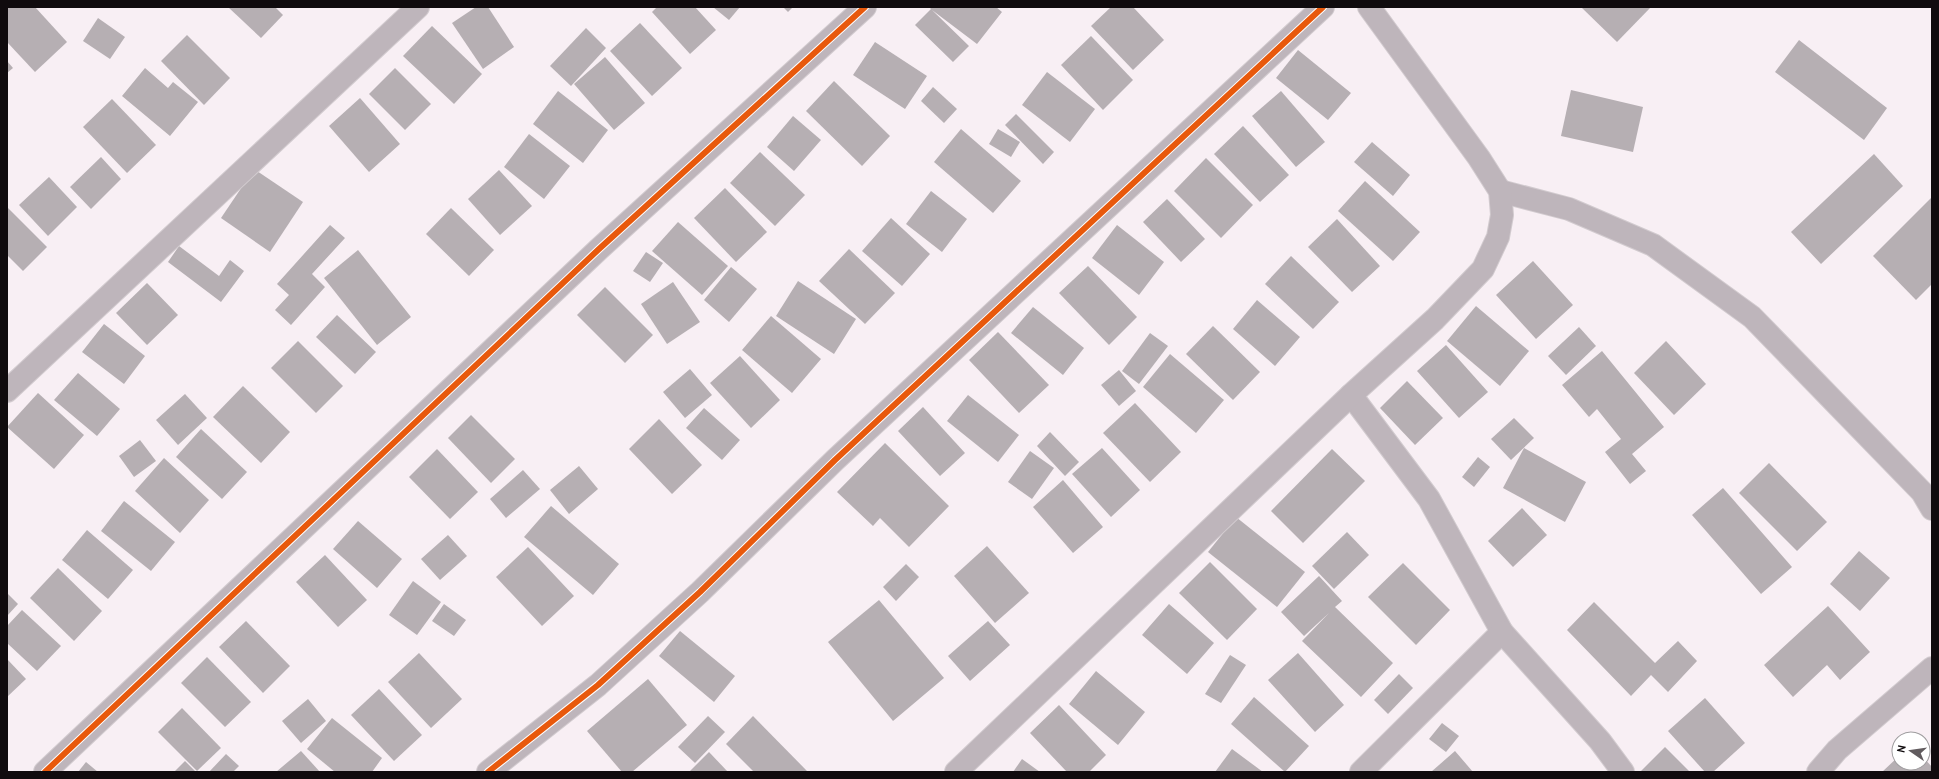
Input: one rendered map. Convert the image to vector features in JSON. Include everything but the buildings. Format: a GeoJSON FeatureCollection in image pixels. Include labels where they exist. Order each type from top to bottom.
{"type":"FeatureCollection","features":[{"type":"Feature","properties":{"kind":"street"},"geometry":{"type":"LineString","coordinates":[[7,391],[418,7]]}},
{"type":"Feature","properties":{"kind":"street"},"geometry":{"type":"LineString","coordinates":[[45,772],[593,255],[865,7]]}},
{"type":"Feature","properties":{"kind":"street"},"geometry":{"type":"LineString","coordinates":[[488,772],[598,685],[700,592],[835,460],[1323,7]]}},
{"type":"Feature","properties":{"kind":"street"},"geometry":{"type":"LineString","coordinates":[[956,772],[1351,395],[1435,319],[1483,269],[1498,238],[1502,215],[1500,191],[1479,158],[1369,7]]}},
{"type":"Feature","properties":{"kind":"street"},"geometry":{"type":"LineString","coordinates":[[1500,191],[1569,209],[1653,245],[1752,317],[1922,492],[1932,509]]}},
{"type":"Feature","properties":{"kind":"street"},"geometry":{"type":"LineString","coordinates":[[1351,395],[1429,499],[1502,632],[1600,741],[1624,772]]}},
{"type":"Feature","properties":{"kind":"street"},"geometry":{"type":"LineString","coordinates":[[1361,772],[1502,632]]}},
{"type":"Feature","properties":{"kind":"street"},"geometry":{"type":"LineString","coordinates":[[1818,772],[1837,750],[1932,668]]}},
{"type":"Feature","properties":{"kind":"cycle path"},"geometry":{"type":"LineString","coordinates":[[45,772],[599,249],[865,7]]}},
{"type":"Feature","properties":{"kind":"cycle path"},"geometry":{"type":"LineString","coordinates":[[488,772],[598,685],[700,592],[835,460],[1323,7]]}}]}
